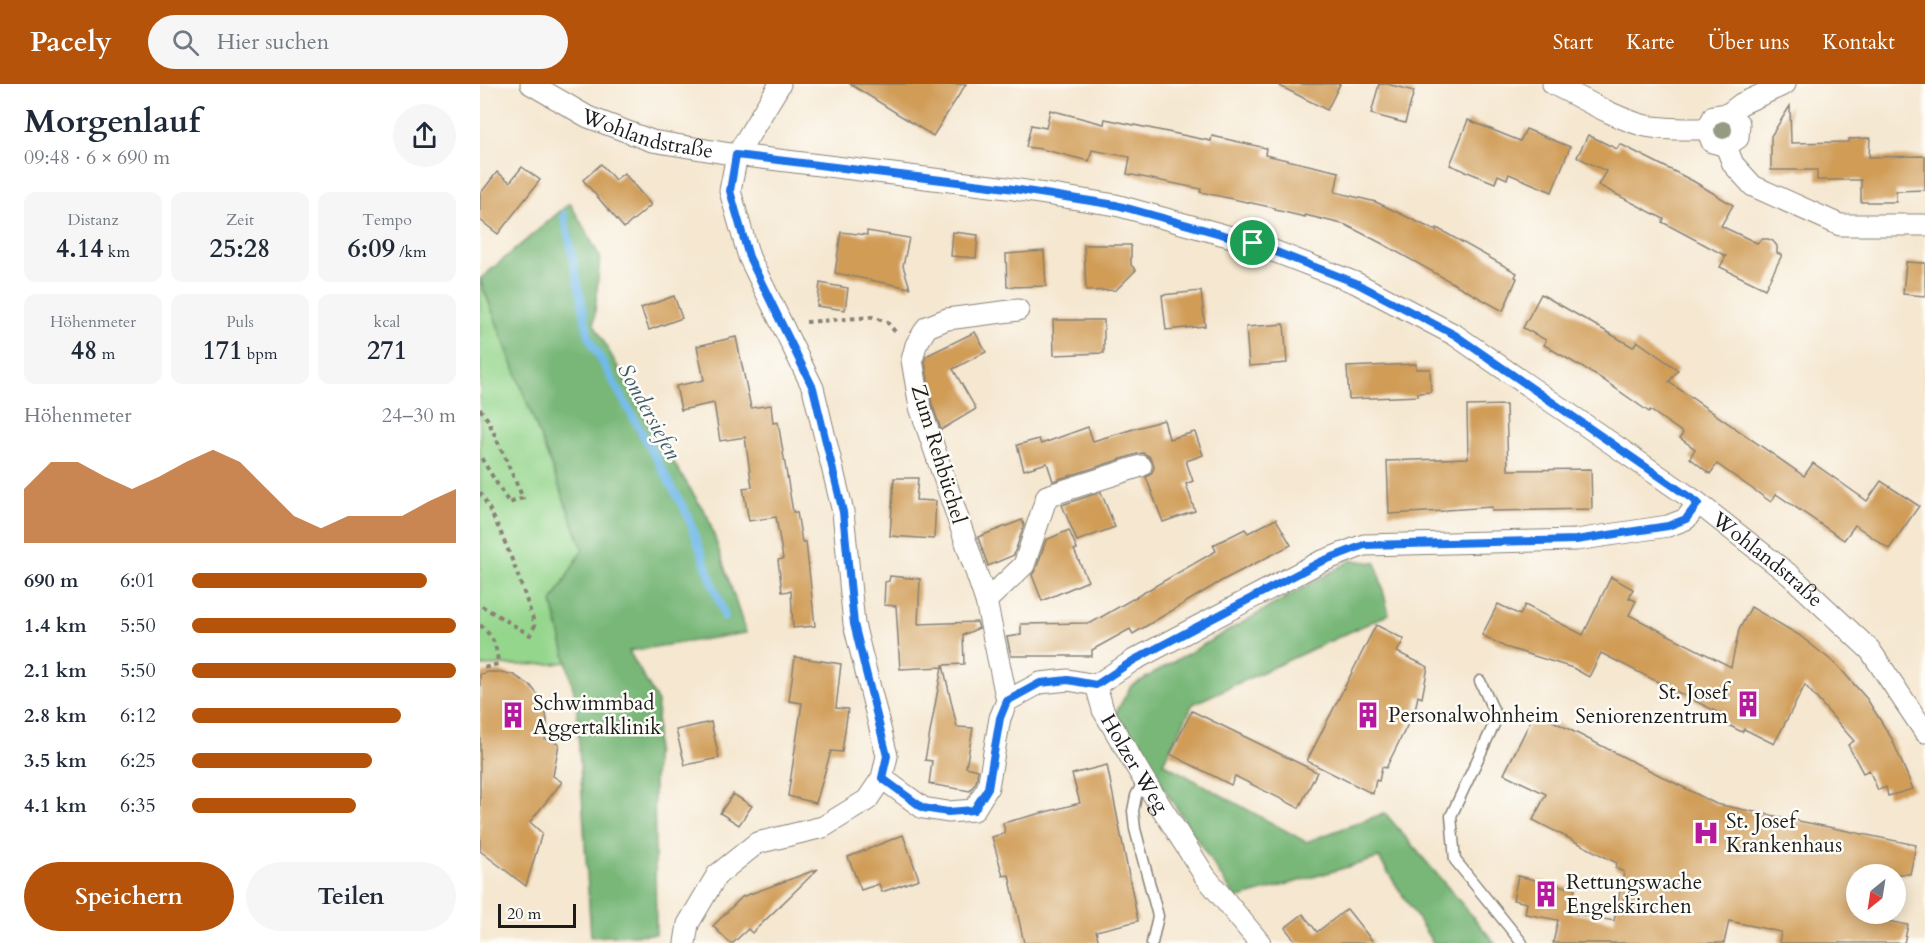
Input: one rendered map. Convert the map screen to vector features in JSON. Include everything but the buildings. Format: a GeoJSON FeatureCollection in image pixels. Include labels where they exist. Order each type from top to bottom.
{"type":"FeatureCollection","features":[{"type":"Feature","properties":{"kind":"street","name":"Wohlandstraße"},"geometry":{"type":"LineString","coordinates":[[531,84],[588,117],[652,141],[736,155],[1007,188],[1116,205],[1253,243],[1356,283],[1455,335],[1698,503],[1791,576],[1870,650],[1925,732]]}},
{"type":"Feature","properties":{"kind":"street"},"geometry":{"type":"LineString","coordinates":[[685,943],[688,924],[717,875],[757,843],[823,827],[867,800],[882,778],[887,756],[854,624],[843,512],[813,388],[749,257],[730,191],[736,155],[780,84]]}},
{"type":"Feature","properties":{"kind":"street"},"geometry":{"type":"LineString","coordinates":[[1553,84],[1643,125],[1707,129]]}},
{"type":"Feature","properties":{"kind":"street"},"geometry":{"type":"LineString","coordinates":[[1728,114],[1739,124],[1738,138],[1726,146],[1712,142],[1707,129],[1714,116],[1728,114],[1741,104],[1785,84]]}},
{"type":"Feature","properties":{"kind":"street"},"geometry":{"type":"LineString","coordinates":[[1726,146],[1733,164],[1753,186],[1840,225],[1925,225]]}},
{"type":"Feature","properties":{"kind":"street"},"geometry":{"type":"LineString","coordinates":[[916,345],[927,327],[947,319],[1018,310]]}},
{"type":"Feature","properties":{"kind":"street","name":"Zum Rehbüchel"},"geometry":{"type":"LineString","coordinates":[[916,345],[912,360],[920,407],[986,601],[1007,701]]}},
{"type":"Feature","properties":{"kind":"street"},"geometry":{"type":"LineString","coordinates":[[986,601],[1024,565],[1047,496],[1141,466]]}},
{"type":"Feature","properties":{"kind":"street"},"geometry":{"type":"LineString","coordinates":[[882,778],[923,808],[948,812],[974,810],[988,788],[1000,718],[1007,701],[1040,683],[1068,680],[1096,685],[1134,660],[1320,562],[1364,545],[1576,540],[1668,526],[1686,519],[1698,503]]}},
{"type":"Feature","properties":{"kind":"street","name":"Holzer Weg"},"geometry":{"type":"LineString","coordinates":[[1096,685],[1103,710],[1205,876],[1260,943]]}},
{"type":"Feature","properties":{"kind":"lane"},"geometry":{"type":"LineString","coordinates":[[1480,681],[1497,717],[1451,816],[1455,860],[1522,943]]}},
{"type":"Feature","properties":{"kind":"lane"},"geometry":{"type":"LineString","coordinates":[[1144,780],[1136,796],[1133,811],[1135,829],[1158,916],[1152,943]]}},
{"type":"Feature","properties":{"kind":"path"},"geometry":{"type":"LineString","coordinates":[[782,324],[872,317],[887,322],[898,334],[916,345]]}},
{"type":"Feature","properties":{"kind":"path"},"geometry":{"type":"LineString","coordinates":[[480,409],[488,420],[523,498],[509,503],[480,456]]}},
{"type":"Feature","properties":{"kind":"path"},"geometry":{"type":"LineString","coordinates":[[480,492],[497,521],[518,573],[535,625],[530,635],[480,605]]}},
{"type":"Feature","properties":{"kind":"path"},"geometry":{"type":"LineString","coordinates":[[480,625],[490,633],[497,648],[498,664],[480,669]]}},
{"type":"Feature","properties":{"kind":"green space"},"geometry":{"type":"Polygon","coordinates":[[[570,203],[600,257],[594,324],[652,428],[708,517],[746,633],[629,651],[658,702],[654,782],[656,934],[591,937],[576,700],[552,602],[583,549],[480,279],[570,203]]]}},
{"type":"Feature","properties":{"kind":"green space"},"geometry":{"type":"Polygon","coordinates":[[[480,279],[583,549],[552,602],[567,662],[480,666],[480,279]]]}},
{"type":"Feature","properties":{"kind":"green space"},"geometry":{"type":"Polygon","coordinates":[[[1352,560],[1376,563],[1389,614],[1193,704],[1163,763],[1306,842],[1385,813],[1495,943],[1433,943],[1379,858],[1236,899],[1115,714],[1131,686],[1352,560]]]}},
{"type":"Feature","properties":{"kind":"waterway","name":"Sondersiefen"},"geometry":{"type":"LineString","coordinates":[[564,215],[589,338],[687,514],[725,617]]}},
{"type":"Feature","properties":{"kind":"place","name":"St. Josef Seniorenzentrum"},"geometry":{"type":"Point","coordinates":[1748,704]}},
{"type":"Feature","properties":{"kind":"place","name":"Schwimmbad Aggertalklinik"},"geometry":{"type":"Point","coordinates":[513,715]}},
{"type":"Feature","properties":{"kind":"place","name":"Personalwohnheim"},"geometry":{"type":"Point","coordinates":[1368,715]}},
{"type":"Feature","properties":{"kind":"place","name":"St. Josef Krankenhaus"},"geometry":{"type":"Point","coordinates":[1706,833]}},
{"type":"Feature","properties":{"kind":"place","name":"Rettungswache Engelskirchen"},"geometry":{"type":"Point","coordinates":[1546,894]}},
{"type":"Feature","properties":{"kind":"route"},"geometry":{"type":"LineString","coordinates":[[736,155],[1007,188],[1116,205],[1253,243],[1356,283],[1455,335],[1698,503],[1686,519],[1668,526],[1576,540],[1364,545],[1320,562],[1134,660],[1096,685],[1068,680],[1040,683],[1007,701],[1000,718],[988,788],[974,810],[948,812],[923,808],[882,778],[887,756],[854,624],[843,512],[813,388],[749,257],[730,191],[736,155]]}}]}
